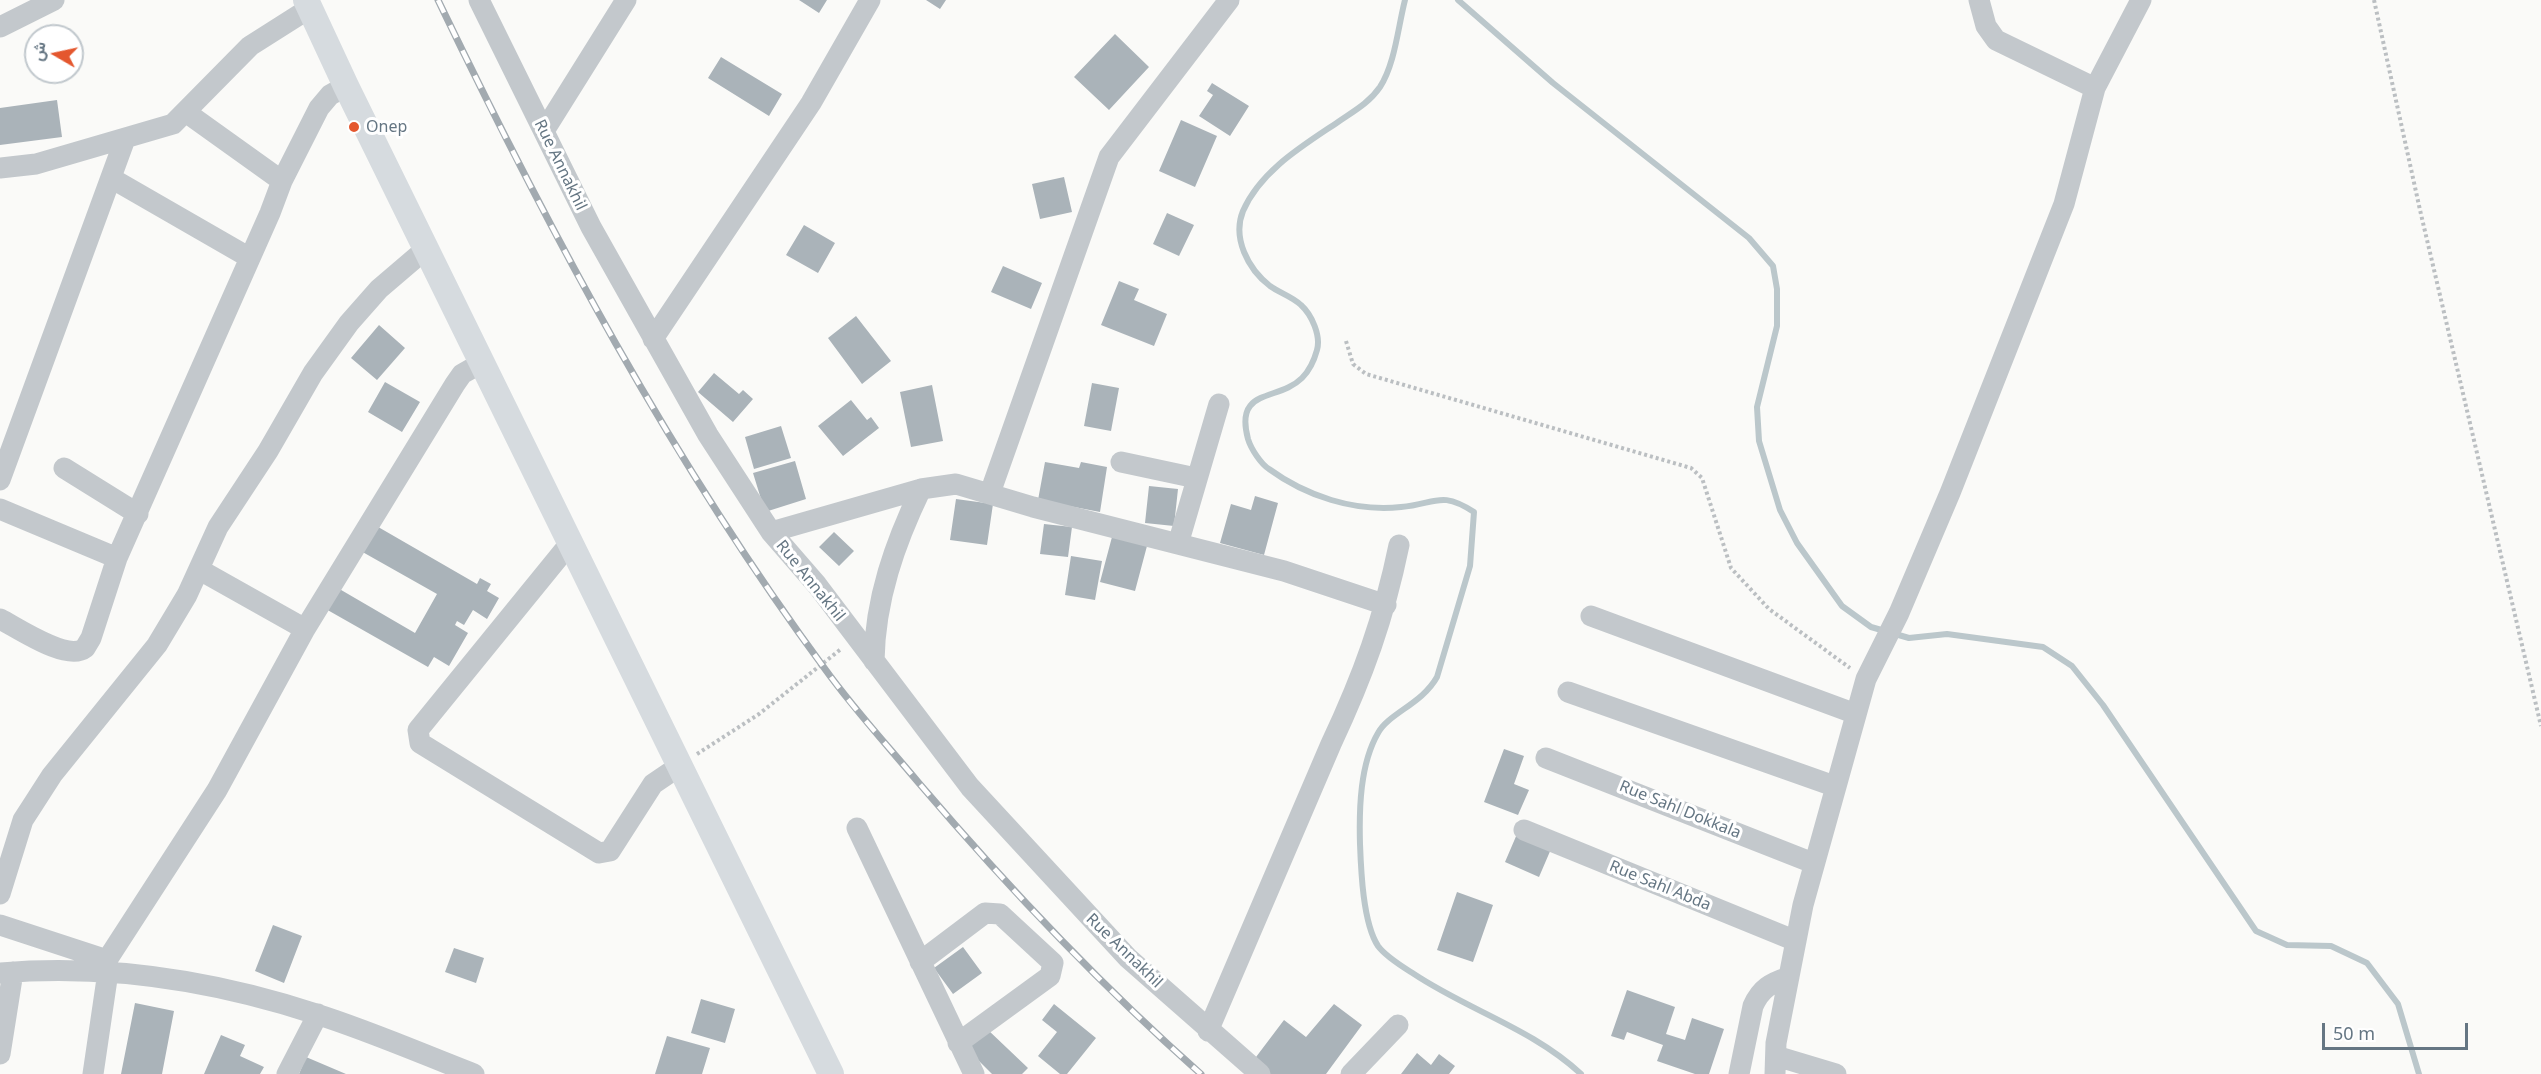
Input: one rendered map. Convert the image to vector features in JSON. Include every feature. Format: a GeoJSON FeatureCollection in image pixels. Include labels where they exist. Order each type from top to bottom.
{"type":"FeatureCollection","features":[{"type":"Feature","properties":{"kind":"main road"},"geometry":{"type":"LineString","coordinates":[[308,4],[345,86],[681,765],[826,1071]]}},
{"type":"Feature","properties":{"kind":"street"},"geometry":{"type":"LineString","coordinates":[[0,27],[54,0]]}},
{"type":"Feature","properties":{"kind":"street","name":"Rue Annakhil"},"geometry":{"type":"LineString","coordinates":[[479,0],[591,227],[708,435],[771,532],[817,585],[970,787],[1128,957],[1208,1031],[1260,1074]]}},
{"type":"Feature","properties":{"kind":"street"},"geometry":{"type":"LineString","coordinates":[[544,131],[626,0]]}},
{"type":"Feature","properties":{"kind":"street"},"geometry":{"type":"LineString","coordinates":[[653,339],[811,103],[870,0]]}},
{"type":"Feature","properties":{"kind":"street"},"geometry":{"type":"LineString","coordinates":[[990,493],[1109,157],[1229,0]]}},
{"type":"Feature","properties":{"kind":"street"},"geometry":{"type":"LineString","coordinates":[[1979,0],[1986,26],[1996,40],[2095,88]]}},
{"type":"Feature","properties":{"kind":"street"},"geometry":{"type":"LineString","coordinates":[[1836,1074],[1775,1065],[1796,941],[1813,863],[1834,786],[1866,680],[1899,613],[1950,493],[2064,204],[2095,88],[2141,0]]}},
{"type":"Feature","properties":{"kind":"street"},"geometry":{"type":"LineString","coordinates":[[1,173],[160,130],[173,124],[187,113],[250,46],[308,4]]}},
{"type":"Feature","properties":{"kind":"street"},"geometry":{"type":"LineString","coordinates":[[0,620],[51,646],[71,652],[85,648],[91,638],[117,558],[282,181],[324,101],[345,86]]}},
{"type":"Feature","properties":{"kind":"street"},"geometry":{"type":"LineString","coordinates":[[187,113],[282,181]]}},
{"type":"Feature","properties":{"kind":"street"},"geometry":{"type":"LineString","coordinates":[[0,480],[125,139]]}},
{"type":"Feature","properties":{"kind":"street"},"geometry":{"type":"LineString","coordinates":[[111,178],[250,258]]}},
{"type":"Feature","properties":{"kind":"street"},"geometry":{"type":"LineString","coordinates":[[0,894],[23,820],[52,775],[157,645],[200,570],[218,527],[268,451],[313,373],[349,323],[380,289],[427,248]]}},
{"type":"Feature","properties":{"kind":"street"},"geometry":{"type":"LineString","coordinates":[[93,1074],[108,966],[217,790],[305,629],[455,384],[462,374],[483,362]]}},
{"type":"Feature","properties":{"kind":"street"},"geometry":{"type":"LineString","coordinates":[[1178,544],[1220,404]]}},
{"type":"Feature","properties":{"kind":"street"},"geometry":{"type":"LineString","coordinates":[[1121,462],[1196,478]]}},
{"type":"Feature","properties":{"kind":"street"},"geometry":{"type":"LineString","coordinates":[[64,468],[138,514]]}},
{"type":"Feature","properties":{"kind":"street"},"geometry":{"type":"LineString","coordinates":[[771,532],[921,489],[956,484],[1033,507],[1284,571],[1386,605]]}},
{"type":"Feature","properties":{"kind":"street"},"geometry":{"type":"LineString","coordinates":[[874,661],[877,619],[893,554],[904,520],[921,489]]}},
{"type":"Feature","properties":{"kind":"street"},"geometry":{"type":"LineString","coordinates":[[0,509],[117,558]]}},
{"type":"Feature","properties":{"kind":"street"},"geometry":{"type":"LineString","coordinates":[[571,542],[418,730],[420,743],[599,853],[610,851],[653,784],[681,765]]}},
{"type":"Feature","properties":{"kind":"street"},"geometry":{"type":"LineString","coordinates":[[1208,1031],[1331,744],[1352,703],[1386,605],[1399,544]]}},
{"type":"Feature","properties":{"kind":"street"},"geometry":{"type":"LineString","coordinates":[[200,570],[305,629]]}},
{"type":"Feature","properties":{"kind":"street"},"geometry":{"type":"LineString","coordinates":[[1591,616],[1856,714]]}},
{"type":"Feature","properties":{"kind":"street"},"geometry":{"type":"LineString","coordinates":[[1568,692],[1834,786]]}},
{"type":"Feature","properties":{"kind":"street","name":"Rue Sahl Dokkala"},"geometry":{"type":"LineString","coordinates":[[1546,758],[1813,863]]}},
{"type":"Feature","properties":{"kind":"street"},"geometry":{"type":"LineString","coordinates":[[857,828],[974,1074]]}},
{"type":"Feature","properties":{"kind":"street","name":"Rue Sahl Abda"},"geometry":{"type":"LineString","coordinates":[[1524,830],[1796,941]]}},
{"type":"Feature","properties":{"kind":"street"},"geometry":{"type":"LineString","coordinates":[[921,962],[990,911],[1000,914],[1053,963],[1050,976],[958,1043]]}},
{"type":"Feature","properties":{"kind":"street"},"geometry":{"type":"LineString","coordinates":[[0,925],[108,966],[229,990],[318,1014],[474,1074]]}},
{"type":"Feature","properties":{"kind":"street"},"geometry":{"type":"LineString","coordinates":[[0,1054],[6,972],[108,966]]}},
{"type":"Feature","properties":{"kind":"street"},"geometry":{"type":"LineString","coordinates":[[1739,1074],[1753,1005],[1757,996],[1772,983],[1789,978]]}},
{"type":"Feature","properties":{"kind":"street"},"geometry":{"type":"LineString","coordinates":[[287,1074],[318,1014]]}},
{"type":"Feature","properties":{"kind":"street"},"geometry":{"type":"LineString","coordinates":[[1351,1074],[1398,1025]]}},
{"type":"Feature","properties":{"kind":"path"},"geometry":{"type":"LineString","coordinates":[[2374,0],[2420,210],[2541,726]]}},
{"type":"Feature","properties":{"kind":"path"},"geometry":{"type":"LineString","coordinates":[[1346,341],[1353,364],[1366,375],[1691,468],[1702,478],[1731,568],[1744,585],[1769,609],[1866,680]]}},
{"type":"Feature","properties":{"kind":"path"},"geometry":{"type":"LineString","coordinates":[[681,765],[759,714],[844,646]]}},
{"type":"Feature","properties":{"kind":"building"},"geometry":{"type":"Polygon","coordinates":[[[799,0],[827,0],[819,13],[799,0]]]}},
{"type":"Feature","properties":{"kind":"building"},"geometry":{"type":"Polygon","coordinates":[[[926,0],[946,0],[940,9],[926,0]]]}},
{"type":"Feature","properties":{"kind":"building"},"geometry":{"type":"Polygon","coordinates":[[[1115,34],[1149,67],[1109,110],[1074,77],[1115,34]]]}},
{"type":"Feature","properties":{"kind":"building"},"geometry":{"type":"Polygon","coordinates":[[[721,57],[782,94],[769,116],[708,78],[721,57]]]}},
{"type":"Feature","properties":{"kind":"building"},"geometry":{"type":"Polygon","coordinates":[[[1212,83],[1249,106],[1230,136],[1199,116],[1213,95],[1207,91],[1212,83]]]}},
{"type":"Feature","properties":{"kind":"building"},"geometry":{"type":"Polygon","coordinates":[[[57,100],[62,137],[0,145],[0,108],[57,100]]]}},
{"type":"Feature","properties":{"kind":"building"},"geometry":{"type":"Polygon","coordinates":[[[1181,120],[1217,136],[1195,187],[1159,171],[1181,120]]]}},
{"type":"Feature","properties":{"kind":"building"},"geometry":{"type":"Polygon","coordinates":[[[1064,177],[1072,212],[1040,219],[1032,184],[1064,177]]]}},
{"type":"Feature","properties":{"kind":"building"},"geometry":{"type":"Polygon","coordinates":[[[1167,213],[1194,225],[1179,256],[1153,244],[1167,213]]]}},
{"type":"Feature","properties":{"kind":"building"},"geometry":{"type":"Polygon","coordinates":[[[804,225],[835,243],[818,273],[786,255],[804,225]]]}},
{"type":"Feature","properties":{"kind":"building"},"geometry":{"type":"Polygon","coordinates":[[[1003,266],[1042,283],[1031,309],[991,292],[1003,266]]]}},
{"type":"Feature","properties":{"kind":"building"},"geometry":{"type":"Polygon","coordinates":[[[1119,281],[1139,289],[1134,300],[1167,314],[1154,346],[1101,325],[1119,281]]]}},
{"type":"Feature","properties":{"kind":"building"},"geometry":{"type":"Polygon","coordinates":[[[856,316],[891,361],[862,384],[828,338],[856,316]]]}},
{"type":"Feature","properties":{"kind":"building"},"geometry":{"type":"Polygon","coordinates":[[[379,325],[405,348],[377,380],[351,358],[379,325]]]}},
{"type":"Feature","properties":{"kind":"building"},"geometry":{"type":"Polygon","coordinates":[[[714,373],[739,394],[743,390],[753,399],[733,422],[698,392],[714,373]]]}},
{"type":"Feature","properties":{"kind":"building"},"geometry":{"type":"Polygon","coordinates":[[[385,382],[420,402],[402,432],[368,412],[385,382]]]}},
{"type":"Feature","properties":{"kind":"building"},"geometry":{"type":"Polygon","coordinates":[[[1092,383],[1119,388],[1111,431],[1084,426],[1092,383]]]}},
{"type":"Feature","properties":{"kind":"building"},"geometry":{"type":"Polygon","coordinates":[[[932,385],[943,441],[911,447],[900,392],[932,385]]]}},
{"type":"Feature","properties":{"kind":"building"},"geometry":{"type":"Polygon","coordinates":[[[851,400],[867,420],[871,417],[879,428],[843,456],[818,426],[851,400]]]}},
{"type":"Feature","properties":{"kind":"building"},"geometry":{"type":"Polygon","coordinates":[[[781,426],[791,458],[754,469],[745,437],[781,426]]]}},
{"type":"Feature","properties":{"kind":"building"},"geometry":{"type":"Polygon","coordinates":[[[795,461],[806,499],[765,512],[753,473],[795,461]]]}},
{"type":"Feature","properties":{"kind":"building"},"geometry":{"type":"Polygon","coordinates":[[[1045,462],[1079,468],[1081,462],[1107,467],[1100,512],[1038,500],[1045,462]]]}},
{"type":"Feature","properties":{"kind":"building"},"geometry":{"type":"Polygon","coordinates":[[[1149,486],[1178,489],[1174,526],[1145,523],[1149,486]]]}},
{"type":"Feature","properties":{"kind":"building"},"geometry":{"type":"Polygon","coordinates":[[[1255,496],[1278,503],[1264,555],[1220,543],[1231,504],[1251,510],[1255,496]]]}},
{"type":"Feature","properties":{"kind":"building"},"geometry":{"type":"Polygon","coordinates":[[[956,499],[993,504],[987,545],[950,540],[956,499]]]}},
{"type":"Feature","properties":{"kind":"building"},"geometry":{"type":"Polygon","coordinates":[[[373,524],[477,584],[480,578],[491,584],[487,591],[499,598],[487,619],[473,610],[464,625],[457,621],[455,625],[468,633],[449,666],[434,657],[428,667],[324,608],[336,587],[415,633],[437,594],[359,550],[373,524]]]}},
{"type":"Feature","properties":{"kind":"building"},"geometry":{"type":"Polygon","coordinates":[[[1044,524],[1072,527],[1068,557],[1040,554],[1044,524]]]}},
{"type":"Feature","properties":{"kind":"building"},"geometry":{"type":"Polygon","coordinates":[[[834,532],[854,551],[839,566],[819,547],[834,532]]]}},
{"type":"Feature","properties":{"kind":"building"},"geometry":{"type":"Polygon","coordinates":[[[1112,537],[1147,546],[1135,591],[1100,582],[1112,537]]]}},
{"type":"Feature","properties":{"kind":"building"},"geometry":{"type":"Polygon","coordinates":[[[1071,556],[1102,561],[1095,600],[1065,595],[1071,556]]]}},
{"type":"Feature","properties":{"kind":"building"},"geometry":{"type":"Polygon","coordinates":[[[1504,749],[1524,756],[1514,784],[1529,790],[1518,815],[1484,802],[1504,749]]]}},
{"type":"Feature","properties":{"kind":"building"},"geometry":{"type":"Polygon","coordinates":[[[1517,834],[1551,849],[1539,877],[1505,862],[1517,834]]]}},
{"type":"Feature","properties":{"kind":"building"},"geometry":{"type":"Polygon","coordinates":[[[1457,892],[1493,905],[1473,962],[1437,950],[1457,892]]]}},
{"type":"Feature","properties":{"kind":"building"},"geometry":{"type":"Polygon","coordinates":[[[273,925],[302,936],[284,983],[255,971],[273,925]]]}},
{"type":"Feature","properties":{"kind":"building"},"geometry":{"type":"Polygon","coordinates":[[[963,947],[982,973],[953,994],[934,968],[963,947]]]}},
{"type":"Feature","properties":{"kind":"building"},"geometry":{"type":"Polygon","coordinates":[[[454,948],[484,958],[476,983],[445,972],[454,948]]]}},
{"type":"Feature","properties":{"kind":"building"},"geometry":{"type":"Polygon","coordinates":[[[1627,990],[1675,1007],[1666,1034],[1685,1040],[1692,1018],[1724,1029],[1709,1074],[1695,1074],[1657,1061],[1663,1045],[1627,1032],[1624,1040],[1611,1036],[1627,990]]]}},
{"type":"Feature","properties":{"kind":"building"},"geometry":{"type":"Polygon","coordinates":[[[701,999],[735,1009],[725,1043],[691,1033],[701,999]]]}},
{"type":"Feature","properties":{"kind":"building"},"geometry":{"type":"Polygon","coordinates":[[[135,1003],[174,1011],[162,1074],[121,1074],[135,1003]]]}},
{"type":"Feature","properties":{"kind":"building"},"geometry":{"type":"Polygon","coordinates":[[[1054,1004],[1096,1038],[1067,1074],[1060,1074],[1038,1056],[1057,1032],[1042,1020],[1054,1004]]]}},
{"type":"Feature","properties":{"kind":"building"},"geometry":{"type":"Polygon","coordinates":[[[1334,1004],[1362,1025],[1326,1074],[1270,1074],[1253,1061],[1284,1020],[1306,1037],[1334,1004]]]}},
{"type":"Feature","properties":{"kind":"building"},"geometry":{"type":"Polygon","coordinates":[[[987,1029],[1028,1068],[1022,1074],[992,1074],[967,1049],[987,1029]]]}},
{"type":"Feature","properties":{"kind":"building"},"geometry":{"type":"Polygon","coordinates":[[[221,1035],[245,1045],[240,1056],[264,1067],[260,1074],[204,1074],[221,1035]]]}},
{"type":"Feature","properties":{"kind":"building"},"geometry":{"type":"Polygon","coordinates":[[[667,1036],[710,1048],[702,1074],[655,1074],[667,1036]]]}},
{"type":"Feature","properties":{"kind":"building"},"geometry":{"type":"Polygon","coordinates":[[[1417,1053],[1431,1065],[1439,1054],[1455,1066],[1449,1074],[1401,1074],[1417,1053]]]}},
{"type":"Feature","properties":{"kind":"building"},"geometry":{"type":"Polygon","coordinates":[[[306,1057],[346,1074],[299,1074],[306,1057]]]}},
{"type":"Feature","properties":{"kind":"waterway"},"geometry":{"type":"LineString","coordinates":[[1405,0],[1389,68],[1376,93],[1284,160],[1261,183],[1243,211],[1239,232],[1249,262],[1270,286],[1305,309],[1315,326],[1318,338],[1316,354],[1302,378],[1253,403],[1247,411],[1245,422],[1251,447],[1263,464],[1283,479],[1315,494],[1348,504],[1383,508],[1445,500],[1463,505],[1474,512],[1470,566],[1437,677],[1423,694],[1383,726],[1367,758],[1360,816],[1361,868],[1366,911],[1378,946],[1390,958],[1435,987],[1542,1044],[1581,1074]]}},
{"type":"Feature","properties":{"kind":"waterway"},"geometry":{"type":"LineString","coordinates":[[1458,0],[1553,83],[1749,238],[1773,266],[1777,289],[1777,326],[1757,407],[1759,441],[1780,510],[1797,543],[1842,606],[1871,627],[1909,638],[1947,634],[2043,647],[2072,666],[2103,705],[2256,931],[2287,945],[2331,946],[2367,963],[2398,1004],[2419,1074]]}},
{"type":"Feature","properties":{"kind":"railway"},"geometry":{"type":"LineString","coordinates":[[438,0],[569,259],[664,427],[715,509],[825,669],[918,782],[1019,896],[1126,1005],[1201,1074]]}},
{"type":"Feature","properties":{"kind":"place","name":"Onep"},"geometry":{"type":"Point","coordinates":[354,127]}}]}
